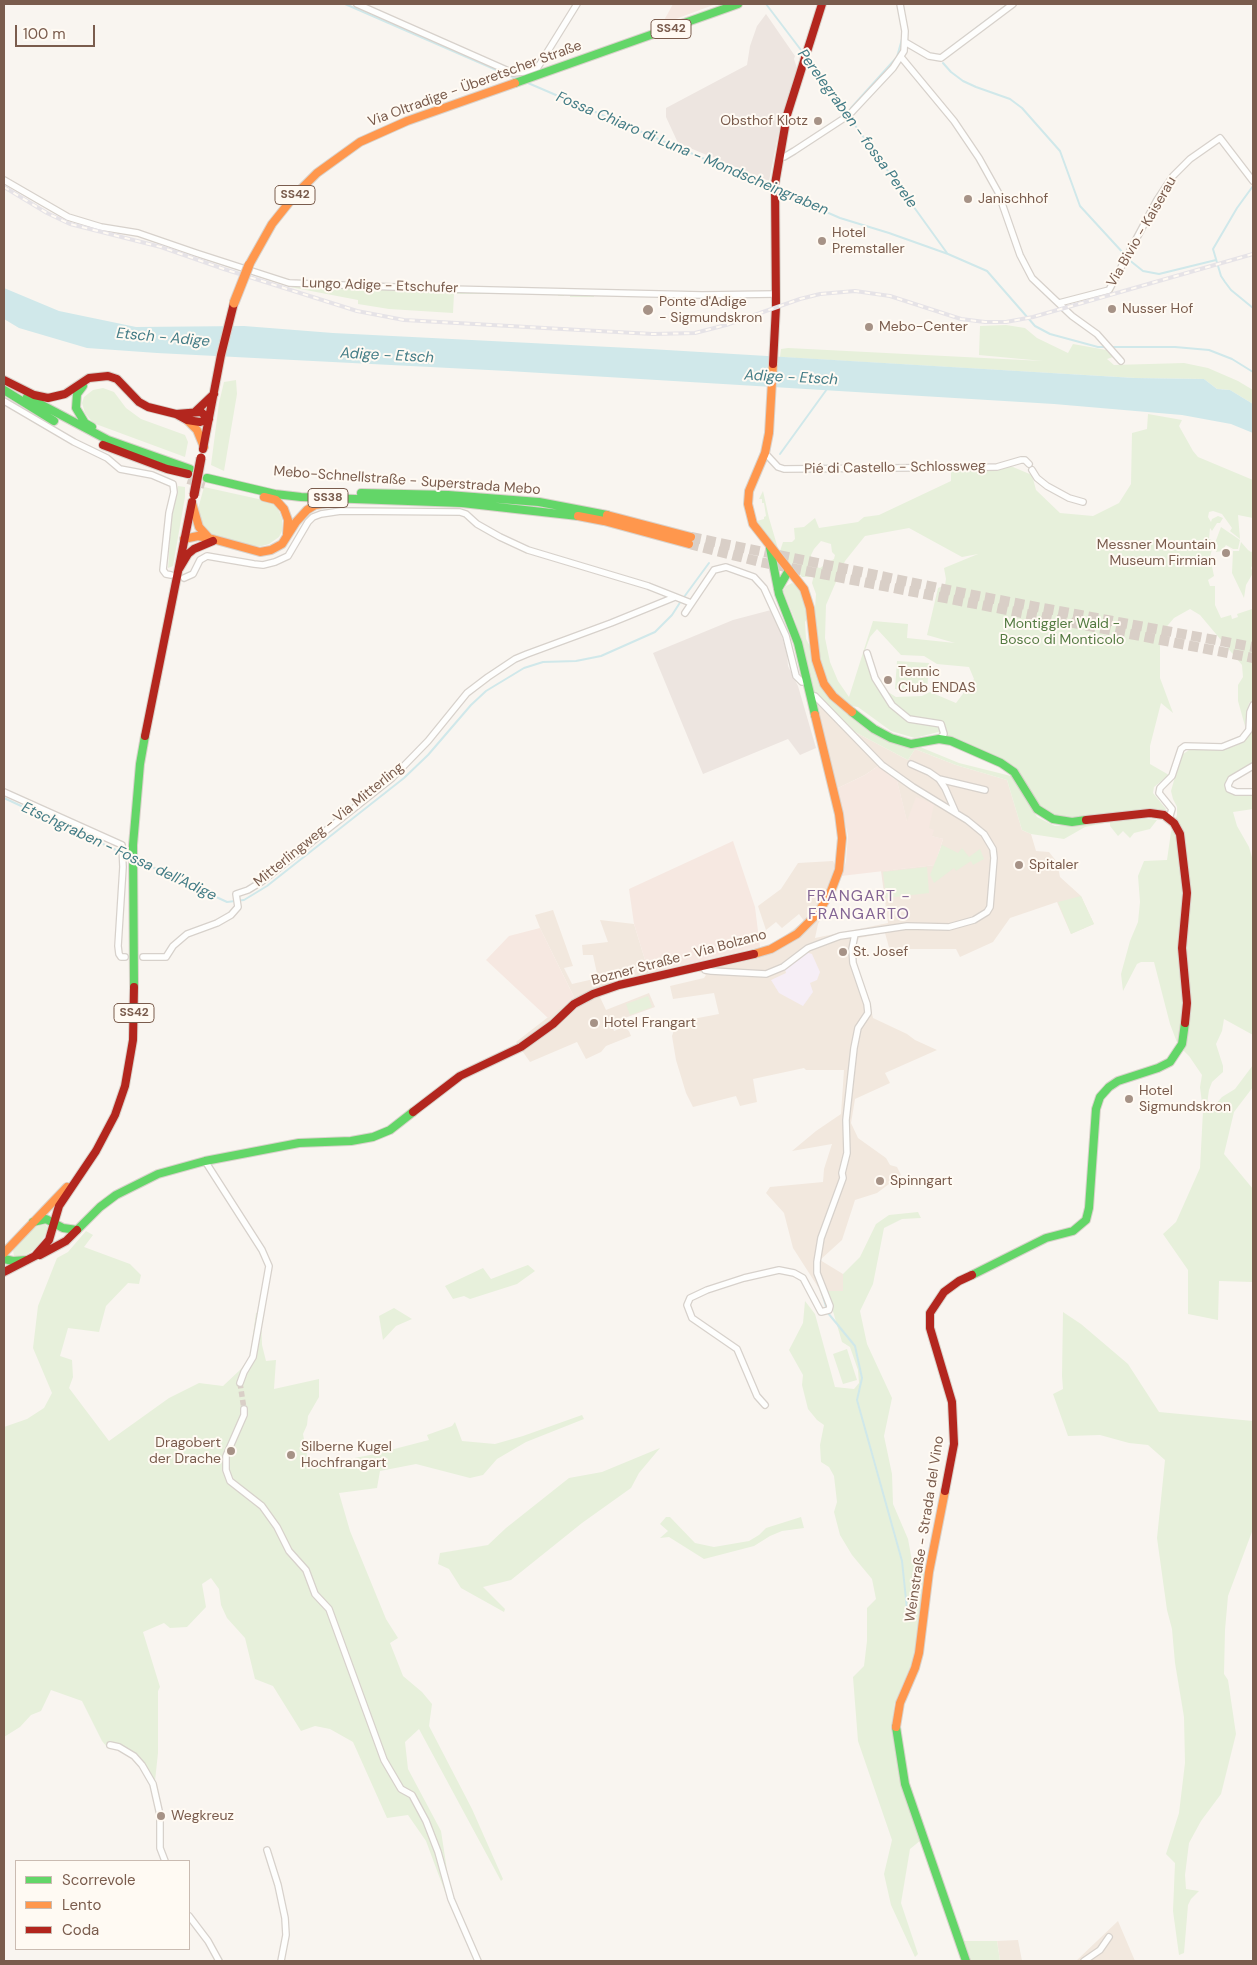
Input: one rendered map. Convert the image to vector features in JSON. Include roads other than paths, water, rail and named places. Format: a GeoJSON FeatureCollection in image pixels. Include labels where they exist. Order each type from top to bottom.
{"type":"FeatureCollection","features":[{"type":"Feature","properties":{"kind":"main road","name":"Via Oltradige - Überetscher Straße"},"geometry":{"type":"LineString","coordinates":[[214,394],[234,303],[249,265],[261,240],[284,207],[317,173],[360,142],[407,121],[738,4]]}},
{"type":"Feature","properties":{"kind":"main road"},"geometry":{"type":"LineString","coordinates":[[822,4],[788,115],[775,184],[776,294],[769,433],[765,453],[751,483],[748,504],[756,530],[804,589],[810,608],[816,660],[824,684],[833,696],[874,729],[891,738],[911,744],[939,739],[960,744],[1009,768],[1016,775],[1037,809],[1053,819],[1072,822],[1150,813],[1159,814],[1169,819]]}},
{"type":"Feature","properties":{"kind":"main road"},"geometry":{"type":"LineString","coordinates":[[96,376],[82,386],[77,394],[76,408],[85,423],[109,435],[170,458],[188,472]]}},
{"type":"Feature","properties":{"kind":"main road"},"geometry":{"type":"LineString","coordinates":[[4,381],[34,396],[48,398],[65,394],[83,381],[96,376],[108,376],[117,380],[139,402],[148,407],[176,414],[187,420],[197,430],[204,447]]}},
{"type":"Feature","properties":{"kind":"main road"},"geometry":{"type":"LineString","coordinates":[[4,381],[48,410],[108,440],[188,472]]}},
{"type":"Feature","properties":{"kind":"main road"},"geometry":{"type":"LineString","coordinates":[[4,390],[42,414],[92,440],[167,470],[188,472]]}},
{"type":"Feature","properties":{"kind":"main road"},"geometry":{"type":"LineString","coordinates":[[195,412],[214,394]]}},
{"type":"Feature","properties":{"kind":"main road","name":"SS42"},"geometry":{"type":"LineString","coordinates":[[4,1272],[32,1257],[49,1240],[59,1206],[101,1143],[115,1115],[125,1086],[132,1040],[134,995],[133,845],[142,748],[150,704],[182,574],[184,539],[214,394]]}},
{"type":"Feature","properties":{"kind":"main road"},"geometry":{"type":"LineString","coordinates":[[176,414],[195,412],[205,414],[209,419],[200,422],[187,420]]}},
{"type":"Feature","properties":{"kind":"main road"},"geometry":{"type":"LineString","coordinates":[[206,479],[276,500],[287,514],[286,538]]}},
{"type":"Feature","properties":{"kind":"main road","name":"Mebo-Schnellstraße - Superstrada Mebo"},"geometry":{"type":"LineString","coordinates":[[206,479],[235,480],[288,489],[367,494],[484,497],[539,502],[650,525],[690,541],[568,514],[514,507],[301,497],[274,494],[206,479]]}},
{"type":"Feature","properties":{"kind":"main road"},"geometry":{"type":"LineString","coordinates":[[367,494],[384,489],[446,489]]}},
{"type":"Feature","properties":{"kind":"main road"},"geometry":{"type":"LineString","coordinates":[[503,492],[559,500],[570,507]]}},
{"type":"Feature","properties":{"kind":"main road"},"geometry":{"type":"LineString","coordinates":[[193,499],[199,528],[208,541]]}},
{"type":"Feature","properties":{"kind":"main road"},"geometry":{"type":"LineString","coordinates":[[184,539],[192,544],[208,541],[260,552],[278,547],[302,515],[315,505],[324,503],[440,506],[452,504]]}},
{"type":"Feature","properties":{"kind":"main road"},"geometry":{"type":"LineString","coordinates":[[182,574],[188,554],[208,541]]}},
{"type":"Feature","properties":{"kind":"main road","name":"Bozner Straße - Via Bolzano"},"geometry":{"type":"LineString","coordinates":[[32,1257],[60,1245],[106,1202],[136,1184],[158,1174],[205,1161],[299,1143],[351,1141],[373,1137],[390,1130],[460,1076],[521,1047],[583,999],[619,985],[752,956],[785,942],[797,934],[818,913],[832,891],[842,854],[842,832],[794,628],[778,589],[780,576],[769,546]]}},
{"type":"Feature","properties":{"kind":"main road"},"geometry":{"type":"LineString","coordinates":[[780,576],[787,567]]}},
{"type":"Feature","properties":{"kind":"main road"},"geometry":{"type":"LineString","coordinates":[[780,576],[796,577]]}},
{"type":"Feature","properties":{"kind":"main road","name":"Weinstraße - Strada del Vino"},"geometry":{"type":"LineString","coordinates":[[966,1961],[905,1784],[897,1740],[896,1721],[900,1703],[920,1653],[929,1572],[954,1444],[952,1402],[930,1328],[930,1313],[944,1292],[959,1281],[1046,1238],[1073,1232],[1086,1220],[1089,1208],[1096,1109],[1100,1097],[1108,1087],[1115,1083],[1170,1062],[1182,1044],[1187,1003],[1182,955],[1187,893],[1181,838],[1178,829],[1169,819]]}},
{"type":"Feature","properties":{"kind":"main road","name":"SS42"},"geometry":{"type":"LineString","coordinates":[[6,1251],[32,1222],[73,1183]]}},
{"type":"Feature","properties":{"kind":"main road"},"geometry":{"type":"LineString","coordinates":[[32,1222],[46,1219],[71,1231],[77,1230]]}},
{"type":"Feature","properties":{"kind":"main road"},"geometry":{"type":"LineString","coordinates":[[6,1251],[32,1257]]}},
{"type":"Feature","properties":{"kind":"street"},"geometry":{"type":"LineString","coordinates":[[357,4],[513,73],[524,72],[538,67],[577,4]]}},
{"type":"Feature","properties":{"kind":"street"},"geometry":{"type":"LineString","coordinates":[[780,157],[784,157],[794,151],[846,116],[893,68],[904,51],[905,42],[900,4]]}},
{"type":"Feature","properties":{"kind":"street"},"geometry":{"type":"LineString","coordinates":[[905,42],[929,56],[941,58],[1012,4]]}},
{"type":"Feature","properties":{"kind":"street"},"geometry":{"type":"LineString","coordinates":[[901,57],[966,137],[998,192],[1032,278],[1105,342],[1120,361]]}},
{"type":"Feature","properties":{"kind":"street","name":"Via Bivio - Kaiserau"},"geometry":{"type":"LineString","coordinates":[[1059,303],[1110,290],[1158,200],[1173,176],[1190,159],[1220,138],[1253,181]]}},
{"type":"Feature","properties":{"kind":"street","name":"Lungo Adige - Etschufer"},"geometry":{"type":"LineString","coordinates":[[4,180],[68,217],[101,227],[138,233],[196,254],[289,283],[702,296],[776,294]]}},
{"type":"Feature","properties":{"kind":"street"},"geometry":{"type":"LineString","coordinates":[[4,401],[74,442],[107,458],[120,469],[152,475],[173,484],[174,492],[169,513],[163,570],[166,574],[171,575]]}},
{"type":"Feature","properties":{"kind":"street","name":"Pié di Castello - Schlossweg"},"geometry":{"type":"LineString","coordinates":[[765,453],[778,467],[784,469],[997,467],[1021,460],[1026,460],[1029,464]]}},
{"type":"Feature","properties":{"kind":"street"},"geometry":{"type":"LineString","coordinates":[[1032,470],[1037,478],[1046,486],[1068,498],[1083,502]]}},
{"type":"Feature","properties":{"kind":"street"},"geometry":{"type":"LineString","coordinates":[[182,574],[193,574],[200,560],[207,556],[263,565],[275,562],[288,556],[308,522],[313,517],[321,514],[341,510],[460,512],[500,537],[528,550],[579,567],[620,577],[688,602]]}},
{"type":"Feature","properties":{"kind":"street"},"geometry":{"type":"LineString","coordinates":[[685,612],[688,602],[701,591],[710,575],[719,567],[726,567],[754,577],[764,588],[786,636],[796,676],[802,682],[807,681]]}},
{"type":"Feature","properties":{"kind":"street","name":"Mitterlingweg - Via Mitterling"},"geometry":{"type":"LineString","coordinates":[[143,957],[166,957],[181,938],[224,920],[238,906],[236,894],[248,890],[260,882],[392,778],[428,741],[466,694],[488,677],[527,654],[677,598]]}},
{"type":"Feature","properties":{"kind":"street"},"geometry":{"type":"LineString","coordinates":[[867,653],[874,678],[892,705],[909,719],[941,724],[944,734],[939,739]]}},
{"type":"Feature","properties":{"kind":"street"},"geometry":{"type":"LineString","coordinates":[[704,966],[706,970],[711,971],[766,974],[783,967],[808,948],[820,942],[855,934],[907,926],[949,927],[974,920],[987,912],[990,907],[994,858],[993,849],[982,832],[882,765],[815,696],[810,696]]}},
{"type":"Feature","properties":{"kind":"street"},"geometry":{"type":"LineString","coordinates":[[1169,819],[1172,809],[1159,793],[1160,788],[1172,776],[1181,749],[1186,746],[1222,747],[1242,739],[1249,730],[1250,708],[1253,705]]}},
{"type":"Feature","properties":{"kind":"street"},"geometry":{"type":"LineString","coordinates":[[911,764],[939,779],[946,788],[956,813]]}},
{"type":"Feature","properties":{"kind":"street"},"geometry":{"type":"LineString","coordinates":[[1253,766],[1232,780],[1228,786],[1232,791],[1236,792],[1253,792]]}},
{"type":"Feature","properties":{"kind":"street"},"geometry":{"type":"LineString","coordinates":[[939,779],[985,790]]}},
{"type":"Feature","properties":{"kind":"street"},"geometry":{"type":"LineString","coordinates":[[4,792],[122,845],[118,946],[121,957],[125,957]]}},
{"type":"Feature","properties":{"kind":"street"},"geometry":{"type":"LineString","coordinates":[[765,1405],[757,1396],[737,1349],[692,1318],[687,1305],[690,1298],[707,1290],[744,1278],[779,1270],[794,1273],[803,1278],[821,1312],[829,1310],[830,1306],[817,1273],[816,1262],[821,1238],[843,1178],[842,1173],[847,1154],[846,1120],[854,1048],[858,1028],[868,1013],[867,1004],[853,963],[852,949],[855,934]]}},
{"type":"Feature","properties":{"kind":"street"},"geometry":{"type":"LineString","coordinates":[[205,1161],[262,1250],[269,1266],[253,1357],[240,1383]]}},
{"type":"Feature","properties":{"kind":"street"},"geometry":{"type":"LineString","coordinates":[[244,1409],[244,1415],[226,1456],[226,1470],[230,1481],[262,1506],[277,1526],[289,1551],[306,1570],[315,1594],[330,1609],[384,1760],[401,1789],[412,1795],[426,1822],[438,1852],[451,1899],[478,1961]]}},
{"type":"Feature","properties":{"kind":"street"},"geometry":{"type":"LineString","coordinates":[[110,1745],[119,1747],[134,1756],[142,1765],[153,1784],[160,1815],[160,1848],[165,1860]]}},
{"type":"Feature","properties":{"kind":"street"},"geometry":{"type":"LineString","coordinates":[[267,1850],[278,1885],[285,1918],[286,1935],[281,1961]]}},
{"type":"Feature","properties":{"kind":"street"},"geometry":{"type":"LineString","coordinates":[[190,1917],[208,1941],[219,1961]]}},
{"type":"Feature","properties":{"kind":"street"},"geometry":{"type":"LineString","coordinates":[[1084,1961],[1100,1950],[1109,1937]]}},
{"type":"Feature","properties":{"kind":"water"},"geometry":{"type":"Polygon","coordinates":[[[4,288],[59,311],[136,327],[244,326],[333,333],[650,349],[1135,378],[1204,379],[1217,389],[1230,390],[1253,404],[1253,433],[1231,424],[1182,415],[1054,404],[87,348],[19,328],[4,319],[4,288]]]}},
{"type":"Feature","properties":{"kind":"waterway","name":"Fossa Chiaro di Luna - Mondscheingraben"},"geometry":{"type":"LineString","coordinates":[[345,4],[517,79]]}},
{"type":"Feature","properties":{"kind":"waterway","name":"Perelegraben - fossa Perele"},"geometry":{"type":"LineString","coordinates":[[766,4],[804,54]]}},
{"type":"Feature","properties":{"kind":"waterway"},"geometry":{"type":"LineString","coordinates":[[946,51],[1008,4]]}},
{"type":"Feature","properties":{"kind":"waterway"},"geometry":{"type":"LineString","coordinates":[[851,108],[897,57],[902,39]]}},
{"type":"Feature","properties":{"kind":"waterway","name":"Perelegraben - fossa Perele"},"geometry":{"type":"LineString","coordinates":[[808,60],[947,253]]}},
{"type":"Feature","properties":{"kind":"waterway"},"geometry":{"type":"LineString","coordinates":[[943,63],[963,81],[1010,99],[1022,108],[1060,151],[1080,206],[1125,255]]}},
{"type":"Feature","properties":{"kind":"waterway","name":"Fossa Chiaro di Luna - Mondscheingraben"},"geometry":{"type":"LineString","coordinates":[[528,83],[772,188]]}},
{"type":"Feature","properties":{"kind":"waterway"},"geometry":{"type":"LineString","coordinates":[[1253,186],[1237,208],[1213,249],[1221,276],[1225,282],[1231,290],[1253,308]]}},
{"type":"Feature","properties":{"kind":"waterway","name":"Fossa Chiaro di Luna - Mondscheingraben"},"geometry":{"type":"LineString","coordinates":[[778,191],[840,218],[948,254],[987,271],[1035,326],[1050,334],[1098,347],[1105,347]]}},
{"type":"Feature","properties":{"kind":"waterway"},"geometry":{"type":"LineString","coordinates":[[1128,259],[1143,271],[1159,274],[1216,260]]}},
{"type":"Feature","properties":{"kind":"waterway","name":"Fossa Chiaro di Luna - Mondscheingraben"},"geometry":{"type":"LineString","coordinates":[[1112,347],[1175,347],[1209,350],[1232,359],[1253,372]]}},
{"type":"Feature","properties":{"kind":"waterway","name":"Adige - Etsch"},"geometry":{"type":"LineString","coordinates":[[780,454],[827,389]]}},
{"type":"Feature","properties":{"kind":"waterway","name":"Etschgraben - Fossa dell'Adige"},"geometry":{"type":"LineString","coordinates":[[684,597],[709,563]]}},
{"type":"Feature","properties":{"kind":"waterway","name":"Etschgraben - Fossa dell'Adige"},"geometry":{"type":"LineString","coordinates":[[135,859],[227,902],[244,900],[267,886],[404,778],[428,755],[471,705],[486,691],[524,668],[543,662],[576,661],[601,656],[655,632],[672,615],[681,601]]}},
{"type":"Feature","properties":{"kind":"waterway","name":"Etschgraben - Fossa dell'Adige"},"geometry":{"type":"LineString","coordinates":[[4,798],[131,857]]}},
{"type":"Feature","properties":{"kind":"waterway"},"geometry":{"type":"LineString","coordinates":[[821,1290],[828,1313],[855,1346],[862,1378],[857,1400],[902,1561],[907,1609]]}},
{"type":"Feature","properties":{"kind":"tunnel"},"geometry":{"type":"LineString","coordinates":[[188,479],[205,484]]}},
{"type":"Feature","properties":{"kind":"tunnel"},"geometry":{"type":"LineString","coordinates":[[691,537],[978,596],[1253,647]]}},
{"type":"Feature","properties":{"kind":"tunnel"},"geometry":{"type":"LineString","coordinates":[[689,544],[760,562],[1253,658]]}},
{"type":"Feature","properties":{"kind":"tunnel"},"geometry":{"type":"LineString","coordinates":[[240,1383],[244,1409]]}},
{"type":"Feature","properties":{"kind":"railway"},"geometry":{"type":"LineString","coordinates":[[4,187],[47,213],[70,224],[161,247],[357,311],[404,320],[653,334],[695,333],[726,325],[800,299],[820,294],[855,291],[890,296],[961,319],[1006,322],[1033,317],[1253,254]]}},
{"type":"Feature","properties":{"kind":"place","name":"Obsthof Klotz"},"geometry":{"type":"Point","coordinates":[818,121]}},
{"type":"Feature","properties":{"kind":"place","name":"Janischhof"},"geometry":{"type":"Point","coordinates":[968,199]}},
{"type":"Feature","properties":{"kind":"place","name":"Hotel Premstaller"},"geometry":{"type":"Point","coordinates":[822,241]}},
{"type":"Feature","properties":{"kind":"place","name":"Nusser Hof"},"geometry":{"type":"Point","coordinates":[1112,309]}},
{"type":"Feature","properties":{"kind":"place","name":"Ponte d'Adige - Sigmundskron"},"geometry":{"type":"Point","coordinates":[648,310]}},
{"type":"Feature","properties":{"kind":"place","name":"Mebo-Center"},"geometry":{"type":"Point","coordinates":[869,327]}},
{"type":"Feature","properties":{"kind":"place","name":"Messner Mountain Museum Firmian"},"geometry":{"type":"Point","coordinates":[1226,553]}},
{"type":"Feature","properties":{"kind":"place","name":"Tennic Club ENDAS"},"geometry":{"type":"Point","coordinates":[888,680]}},
{"type":"Feature","properties":{"kind":"place","name":"Spitaler"},"geometry":{"type":"Point","coordinates":[1019,865]}},
{"type":"Feature","properties":{"kind":"place","name":"St. Josef"},"geometry":{"type":"Point","coordinates":[843,952]}},
{"type":"Feature","properties":{"kind":"place","name":"Hotel Frangart"},"geometry":{"type":"Point","coordinates":[594,1023]}},
{"type":"Feature","properties":{"kind":"place","name":"Hotel Sigmundskron"},"geometry":{"type":"Point","coordinates":[1129,1099]}},
{"type":"Feature","properties":{"kind":"place","name":"Spinngart"},"geometry":{"type":"Point","coordinates":[880,1181]}},
{"type":"Feature","properties":{"kind":"place","name":"Dragobert der Drache"},"geometry":{"type":"Point","coordinates":[231,1451]}},
{"type":"Feature","properties":{"kind":"place","name":"Silberne Kugel Hochfrangart"},"geometry":{"type":"Point","coordinates":[291,1455]}},
{"type":"Feature","properties":{"kind":"place","name":"Wegkreuz"},"geometry":{"type":"Point","coordinates":[161,1816]}},
{"type":"Feature","properties":{"kind":"district","name":"FRANGART - FRANGARTO"},"geometry":{"type":"Point","coordinates":[859,906]}},
{"type":"Feature","properties":{"kind":"water label","name":"Etsch - Adige"},"geometry":{"type":"Point","coordinates":[163,338]}},
{"type":"Feature","properties":{"kind":"park label","name":"Montiggler Wald - Bosco di Monticolo"},"geometry":{"type":"Point","coordinates":[1062,632]}}]}
